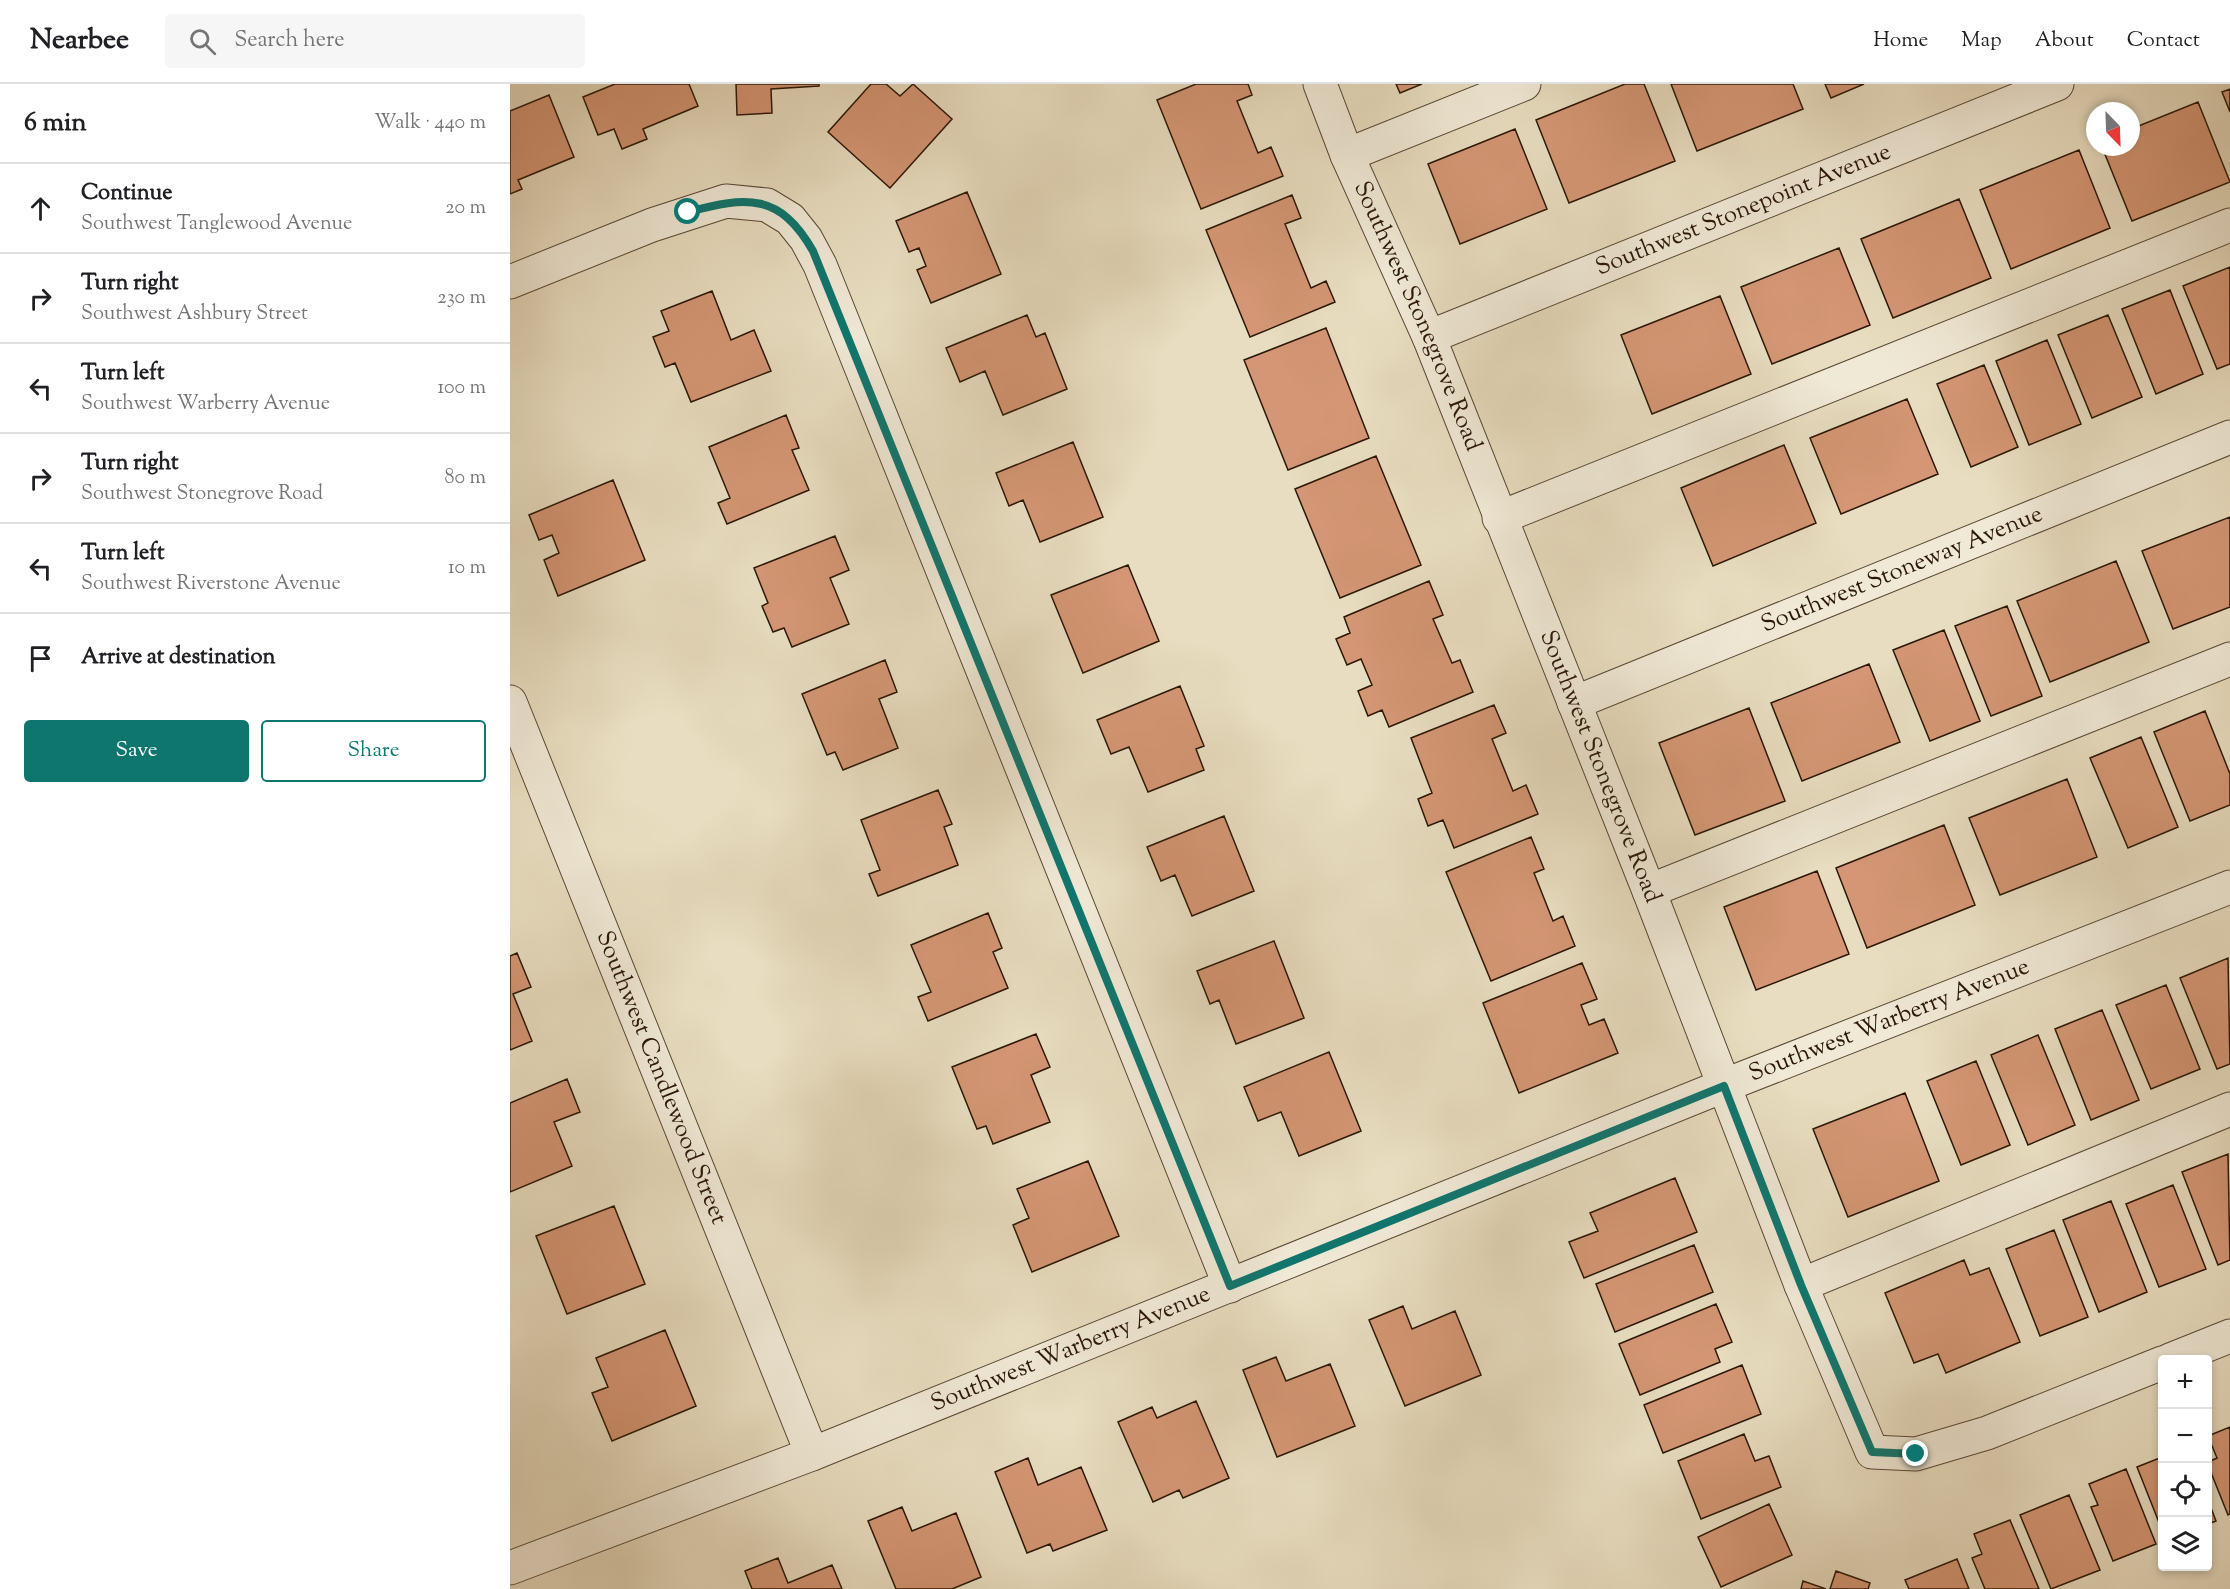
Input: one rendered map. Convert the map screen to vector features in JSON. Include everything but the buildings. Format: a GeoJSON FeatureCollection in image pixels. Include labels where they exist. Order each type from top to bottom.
{"type":"FeatureCollection","features":[{"type":"Feature","properties":{"kind":"street","name":"Southwest Stonegrove Road"},"geometry":{"type":"LineString","coordinates":[[1320,84],[1347,155],[1429,337],[1649,891],[1801,1285],[1872,1452],[1916,1454],[1977,1436],[2158,1365]]}},
{"type":"Feature","properties":{"kind":"street"},"geometry":{"type":"LineString","coordinates":[[1347,155],[1524,84]]}},
{"type":"Feature","properties":{"kind":"street","name":"Southwest Stonepoint Avenue"},"geometry":{"type":"LineString","coordinates":[[1429,337],[2057,84]]}},
{"type":"Feature","properties":{"kind":"street"},"geometry":{"type":"LineString","coordinates":[[510,282],[688,212],[726,201],[767,205],[790,219],[806,238],[820,265],[1230,1286]]}},
{"type":"Feature","properties":{"kind":"street"},"geometry":{"type":"LineString","coordinates":[[1500,518],[2230,225]]}},
{"type":"Feature","properties":{"kind":"street","name":"Southwest Stoneway Avenue"},"geometry":{"type":"LineString","coordinates":[[1574,703],[2230,437]]}},
{"type":"Feature","properties":{"kind":"street"},"geometry":{"type":"LineString","coordinates":[[1649,891],[2230,659]]}},
{"type":"Feature","properties":{"kind":"street","name":"Southwest Candlewood Street"},"geometry":{"type":"LineString","coordinates":[[510,702],[812,1455]]}},
{"type":"Feature","properties":{"kind":"street","name":"Southwest Warberry Avenue"},"geometry":{"type":"LineString","coordinates":[[510,1568],[812,1455],[1724,1086],[2230,886]]}},
{"type":"Feature","properties":{"kind":"street"},"geometry":{"type":"LineString","coordinates":[[1801,1285],[2230,1109]]}},
{"type":"Feature","properties":{"kind":"street"},"geometry":{"type":"LineString","coordinates":[[2180,1355],[2230,1336]]}},
{"type":"Feature","properties":{"kind":"route"},"geometry":{"type":"LineString","coordinates":[[688,212],[726,201],[767,205],[790,219],[806,238],[813,251],[1230,1286],[1724,1086],[1801,1285],[1872,1452],[1916,1454]]}}]}
